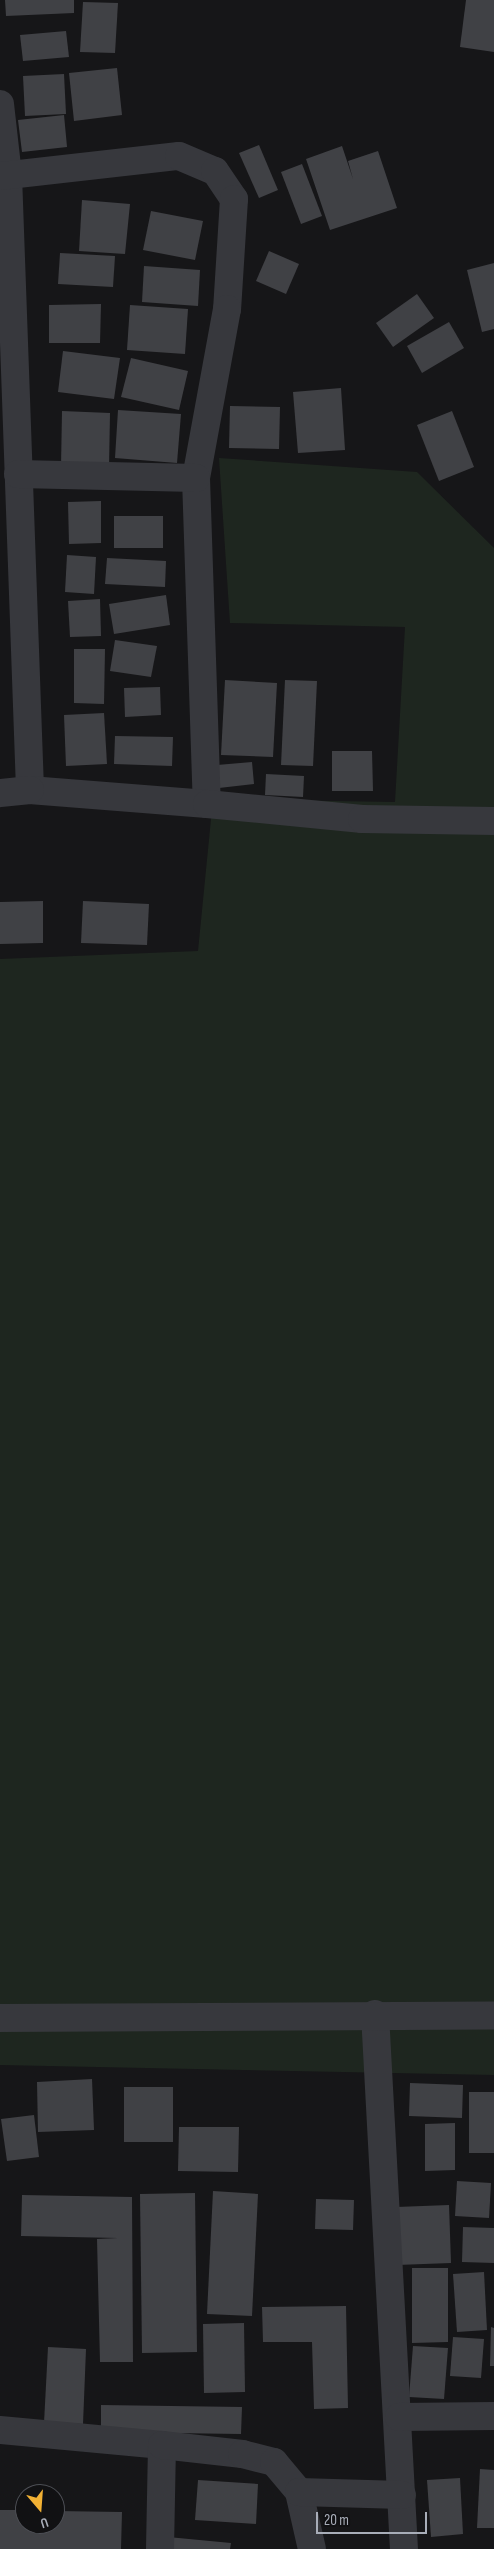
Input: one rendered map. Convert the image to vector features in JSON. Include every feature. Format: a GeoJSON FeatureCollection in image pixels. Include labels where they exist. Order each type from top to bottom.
{"type":"FeatureCollection","features":[{"type":"Feature","properties":{"kind":"street"},"geometry":{"type":"LineString","coordinates":[[0,104],[18,474],[30,790]]}},
{"type":"Feature","properties":{"kind":"street"},"geometry":{"type":"LineString","coordinates":[[4,175],[180,156],[215,171],[234,199],[227,309],[196,478],[207,804]]}},
{"type":"Feature","properties":{"kind":"street"},"geometry":{"type":"LineString","coordinates":[[18,474],[196,478]]}},
{"type":"Feature","properties":{"kind":"street"},"geometry":{"type":"LineString","coordinates":[[0,793],[30,790],[362,819],[494,821]]}},
{"type":"Feature","properties":{"kind":"street"},"geometry":{"type":"LineString","coordinates":[[376,2014],[399,2417],[404,2549]]}},
{"type":"Feature","properties":{"kind":"street"},"geometry":{"type":"LineString","coordinates":[[0,2018],[376,2014],[494,2015]]}},
{"type":"Feature","properties":{"kind":"street"},"geometry":{"type":"LineString","coordinates":[[399,2417],[494,2416]]}},
{"type":"Feature","properties":{"kind":"street"},"geometry":{"type":"LineString","coordinates":[[0,2430],[242,2454],[274,2462],[300,2492],[312,2549]]}},
{"type":"Feature","properties":{"kind":"street"},"geometry":{"type":"LineString","coordinates":[[160,2549],[162,2445]]}},
{"type":"Feature","properties":{"kind":"street"},"geometry":{"type":"LineString","coordinates":[[300,2492],[402,2495]]}},
{"type":"Feature","properties":{"kind":"shaded area"},"geometry":{"type":"Polygon","coordinates":[[[219,458],[417,472],[494,548],[494,2075],[0,2065],[0,959],[198,951],[213,799],[395,802],[405,627],[230,623],[219,458]]]}},
{"type":"Feature","properties":{"kind":"building"},"geometry":{"type":"Polygon","coordinates":[[[5,0],[74,0],[74,13],[6,16],[5,0]]]}},
{"type":"Feature","properties":{"kind":"building"},"geometry":{"type":"Polygon","coordinates":[[[466,0],[494,0],[494,52],[460,47],[466,0]]]}},
{"type":"Feature","properties":{"kind":"building"},"geometry":{"type":"Polygon","coordinates":[[[83,2],[118,3],[115,53],[80,52],[83,2]]]}},
{"type":"Feature","properties":{"kind":"building"},"geometry":{"type":"Polygon","coordinates":[[[66,31],[69,57],[23,61],[20,35],[66,31]]]}},
{"type":"Feature","properties":{"kind":"building"},"geometry":{"type":"Polygon","coordinates":[[[117,68],[122,115],[74,121],[69,73],[117,68]]]}},
{"type":"Feature","properties":{"kind":"building"},"geometry":{"type":"Polygon","coordinates":[[[64,74],[66,114],[25,116],[23,76],[64,74]]]}},
{"type":"Feature","properties":{"kind":"building"},"geometry":{"type":"Polygon","coordinates":[[[64,115],[67,147],[22,152],[18,120],[64,115]]]}},
{"type":"Feature","properties":{"kind":"building"},"geometry":{"type":"Polygon","coordinates":[[[259,145],[278,190],[259,198],[239,153],[259,145]]]}},
{"type":"Feature","properties":{"kind":"building"},"geometry":{"type":"Polygon","coordinates":[[[342,146],[353,179],[348,161],[378,151],[397,208],[330,230],[306,159],[342,146]]]}},
{"type":"Feature","properties":{"kind":"building"},"geometry":{"type":"Polygon","coordinates":[[[302,164],[322,216],[301,224],[281,172],[302,164]]]}},
{"type":"Feature","properties":{"kind":"building"},"geometry":{"type":"Polygon","coordinates":[[[82,200],[130,204],[125,254],[79,251],[82,200]]]}},
{"type":"Feature","properties":{"kind":"building"},"geometry":{"type":"Polygon","coordinates":[[[151,211],[203,221],[195,260],[143,250],[151,211]]]}},
{"type":"Feature","properties":{"kind":"building"},"geometry":{"type":"Polygon","coordinates":[[[269,251],[299,264],[286,294],[256,281],[269,251]]]}},
{"type":"Feature","properties":{"kind":"building"},"geometry":{"type":"Polygon","coordinates":[[[60,253],[115,256],[113,287],[58,284],[60,253]]]}},
{"type":"Feature","properties":{"kind":"building"},"geometry":{"type":"Polygon","coordinates":[[[494,263],[494,329],[482,332],[467,270],[494,263]]]}},
{"type":"Feature","properties":{"kind":"building"},"geometry":{"type":"Polygon","coordinates":[[[144,266],[200,270],[198,306],[142,302],[144,266]]]}},
{"type":"Feature","properties":{"kind":"building"},"geometry":{"type":"Polygon","coordinates":[[[417,294],[434,318],[393,347],[376,323],[417,294]]]}},
{"type":"Feature","properties":{"kind":"building"},"geometry":{"type":"Polygon","coordinates":[[[101,304],[100,343],[49,343],[49,305],[101,304]]]}},
{"type":"Feature","properties":{"kind":"building"},"geometry":{"type":"Polygon","coordinates":[[[130,305],[188,309],[185,354],[127,350],[130,305]]]}},
{"type":"Feature","properties":{"kind":"building"},"geometry":{"type":"Polygon","coordinates":[[[449,322],[464,348],[422,373],[407,346],[449,322]]]}},
{"type":"Feature","properties":{"kind":"building"},"geometry":{"type":"Polygon","coordinates":[[[63,351],[120,358],[114,399],[58,392],[63,351]]]}},
{"type":"Feature","properties":{"kind":"building"},"geometry":{"type":"Polygon","coordinates":[[[131,358],[188,371],[179,410],[121,397],[131,358]]]}},
{"type":"Feature","properties":{"kind":"building"},"geometry":{"type":"Polygon","coordinates":[[[341,388],[345,450],[298,453],[293,392],[341,388]]]}},
{"type":"Feature","properties":{"kind":"building"},"geometry":{"type":"Polygon","coordinates":[[[230,406],[280,407],[279,449],[229,448],[230,406]]]}},
{"type":"Feature","properties":{"kind":"building"},"geometry":{"type":"Polygon","coordinates":[[[118,410],[181,414],[177,463],[115,458],[118,410]]]}},
{"type":"Feature","properties":{"kind":"building"},"geometry":{"type":"Polygon","coordinates":[[[62,411],[110,413],[109,468],[61,467],[62,411]]]}},
{"type":"Feature","properties":{"kind":"building"},"geometry":{"type":"Polygon","coordinates":[[[452,411],[474,467],[439,481],[417,425],[452,411]]]}},
{"type":"Feature","properties":{"kind":"building"},"geometry":{"type":"Polygon","coordinates":[[[101,501],[101,543],[69,544],[68,502],[101,501]]]}},
{"type":"Feature","properties":{"kind":"building"},"geometry":{"type":"Polygon","coordinates":[[[114,516],[163,516],[163,548],[114,548],[114,516]]]}},
{"type":"Feature","properties":{"kind":"building"},"geometry":{"type":"Polygon","coordinates":[[[67,555],[96,557],[94,594],[65,592],[67,555]]]}},
{"type":"Feature","properties":{"kind":"building"},"geometry":{"type":"Polygon","coordinates":[[[107,558],[166,561],[165,587],[105,584],[107,558]]]}},
{"type":"Feature","properties":{"kind":"building"},"geometry":{"type":"Polygon","coordinates":[[[166,595],[170,625],[114,634],[109,604],[166,595]]]}},
{"type":"Feature","properties":{"kind":"building"},"geometry":{"type":"Polygon","coordinates":[[[100,599],[101,636],[70,637],[68,601],[100,599]]]}},
{"type":"Feature","properties":{"kind":"building"},"geometry":{"type":"Polygon","coordinates":[[[115,640],[157,646],[151,677],[110,671],[115,640]]]}},
{"type":"Feature","properties":{"kind":"building"},"geometry":{"type":"Polygon","coordinates":[[[74,649],[105,649],[104,704],[74,703],[74,649]]]}},
{"type":"Feature","properties":{"kind":"building"},"geometry":{"type":"Polygon","coordinates":[[[225,680],[277,683],[273,757],[221,755],[225,680]]]}},
{"type":"Feature","properties":{"kind":"building"},"geometry":{"type":"Polygon","coordinates":[[[285,680],[317,681],[313,766],[281,765],[285,680]]]}},
{"type":"Feature","properties":{"kind":"building"},"geometry":{"type":"Polygon","coordinates":[[[160,687],[161,715],[125,717],[124,688],[160,687]]]}},
{"type":"Feature","properties":{"kind":"building"},"geometry":{"type":"Polygon","coordinates":[[[104,713],[107,764],[66,766],[64,715],[104,713]]]}},
{"type":"Feature","properties":{"kind":"building"},"geometry":{"type":"Polygon","coordinates":[[[115,736],[173,737],[172,766],[114,764],[115,736]]]}},
{"type":"Feature","properties":{"kind":"building"},"geometry":{"type":"Polygon","coordinates":[[[332,751],[372,751],[373,791],[332,791],[332,751]]]}},
{"type":"Feature","properties":{"kind":"building"},"geometry":{"type":"Polygon","coordinates":[[[252,762],[254,784],[219,788],[217,765],[252,762]]]}},
{"type":"Feature","properties":{"kind":"building"},"geometry":{"type":"Polygon","coordinates":[[[266,774],[304,776],[303,797],[265,795],[266,774]]]}},
{"type":"Feature","properties":{"kind":"building"},"geometry":{"type":"Polygon","coordinates":[[[43,901],[43,943],[0,944],[0,902],[43,901]]]}},
{"type":"Feature","properties":{"kind":"building"},"geometry":{"type":"Polygon","coordinates":[[[83,901],[149,904],[147,945],[81,943],[83,901]]]}},
{"type":"Feature","properties":{"kind":"building"},"geometry":{"type":"Polygon","coordinates":[[[92,2079],[94,2130],[38,2132],[37,2082],[92,2079]]]}},
{"type":"Feature","properties":{"kind":"building"},"geometry":{"type":"Polygon","coordinates":[[[410,2083],[463,2085],[462,2118],[409,2116],[410,2083]]]}},
{"type":"Feature","properties":{"kind":"building"},"geometry":{"type":"Polygon","coordinates":[[[124,2087],[173,2087],[173,2142],[124,2142],[124,2087]]]}},
{"type":"Feature","properties":{"kind":"building"},"geometry":{"type":"Polygon","coordinates":[[[469,2092],[494,2092],[494,2153],[469,2153],[469,2092]]]}},
{"type":"Feature","properties":{"kind":"building"},"geometry":{"type":"Polygon","coordinates":[[[34,2115],[39,2157],[7,2161],[1,2119],[34,2115]]]}},
{"type":"Feature","properties":{"kind":"building"},"geometry":{"type":"Polygon","coordinates":[[[455,2123],[455,2170],[425,2171],[425,2124],[455,2123]]]}},
{"type":"Feature","properties":{"kind":"building"},"geometry":{"type":"Polygon","coordinates":[[[179,2127],[239,2127],[238,2172],[178,2171],[179,2127]]]}},
{"type":"Feature","properties":{"kind":"building"},"geometry":{"type":"Polygon","coordinates":[[[457,2181],[491,2183],[489,2218],[455,2216],[457,2181]]]}},
{"type":"Feature","properties":{"kind":"building"},"geometry":{"type":"Polygon","coordinates":[[[213,2191],[258,2194],[252,2316],[207,2314],[213,2191]]]}},
{"type":"Feature","properties":{"kind":"building"},"geometry":{"type":"Polygon","coordinates":[[[195,2193],[197,2352],[142,2353],[140,2194],[195,2193]]]}},
{"type":"Feature","properties":{"kind":"building"},"geometry":{"type":"Polygon","coordinates":[[[22,2195],[132,2197],[133,2362],[100,2362],[97,2239],[118,2238],[21,2236],[22,2195]]]}},
{"type":"Feature","properties":{"kind":"building"},"geometry":{"type":"Polygon","coordinates":[[[316,2199],[354,2200],[353,2230],[315,2229],[316,2199]]]}},
{"type":"Feature","properties":{"kind":"building"},"geometry":{"type":"Polygon","coordinates":[[[449,2205],[451,2263],[397,2265],[396,2207],[449,2205]]]}},
{"type":"Feature","properties":{"kind":"building"},"geometry":{"type":"Polygon","coordinates":[[[463,2227],[494,2228],[494,2263],[462,2262],[463,2227]]]}},
{"type":"Feature","properties":{"kind":"building"},"geometry":{"type":"Polygon","coordinates":[[[412,2268],[448,2268],[448,2342],[412,2343],[412,2268]]]}},
{"type":"Feature","properties":{"kind":"building"},"geometry":{"type":"Polygon","coordinates":[[[484,2272],[487,2330],[457,2332],[453,2274],[484,2272]]]}},
{"type":"Feature","properties":{"kind":"building"},"geometry":{"type":"Polygon","coordinates":[[[346,2306],[348,2408],[314,2409],[312,2342],[263,2342],[262,2307],[346,2306]]]}},
{"type":"Feature","properties":{"kind":"building"},"geometry":{"type":"Polygon","coordinates":[[[244,2323],[245,2392],[204,2393],[203,2324],[244,2323]]]}},
{"type":"Feature","properties":{"kind":"building"},"geometry":{"type":"Polygon","coordinates":[[[491,2327],[494,2328],[494,2366],[490,2366],[491,2327]]]}},
{"type":"Feature","properties":{"kind":"building"},"geometry":{"type":"Polygon","coordinates":[[[453,2337],[484,2339],[481,2378],[450,2376],[453,2337]]]}},
{"type":"Feature","properties":{"kind":"building"},"geometry":{"type":"Polygon","coordinates":[[[413,2346],[448,2348],[444,2399],[409,2397],[413,2346]]]}},
{"type":"Feature","properties":{"kind":"building"},"geometry":{"type":"Polygon","coordinates":[[[48,2347],[86,2349],[83,2424],[44,2423],[48,2347]]]}},
{"type":"Feature","properties":{"kind":"building"},"geometry":{"type":"Polygon","coordinates":[[[101,2405],[242,2407],[241,2434],[101,2432],[101,2405]]]}},
{"type":"Feature","properties":{"kind":"building"},"geometry":{"type":"Polygon","coordinates":[[[480,2469],[494,2470],[494,2528],[477,2528],[480,2469]]]}},
{"type":"Feature","properties":{"kind":"building"},"geometry":{"type":"Polygon","coordinates":[[[460,2478],[463,2534],[431,2537],[427,2480],[460,2478]]]}},
{"type":"Feature","properties":{"kind":"building"},"geometry":{"type":"Polygon","coordinates":[[[198,2480],[258,2484],[256,2524],[195,2520],[198,2480]]]}},
{"type":"Feature","properties":{"kind":"building"},"geometry":{"type":"Polygon","coordinates":[[[0,2510],[15,2510],[15,2534],[65,2534],[65,2511],[122,2512],[121,2549],[0,2549],[0,2510]]]}},
{"type":"Feature","properties":{"kind":"building"},"geometry":{"type":"Polygon","coordinates":[[[168,2537],[231,2543],[230,2549],[167,2549],[168,2537]]]}}]}
